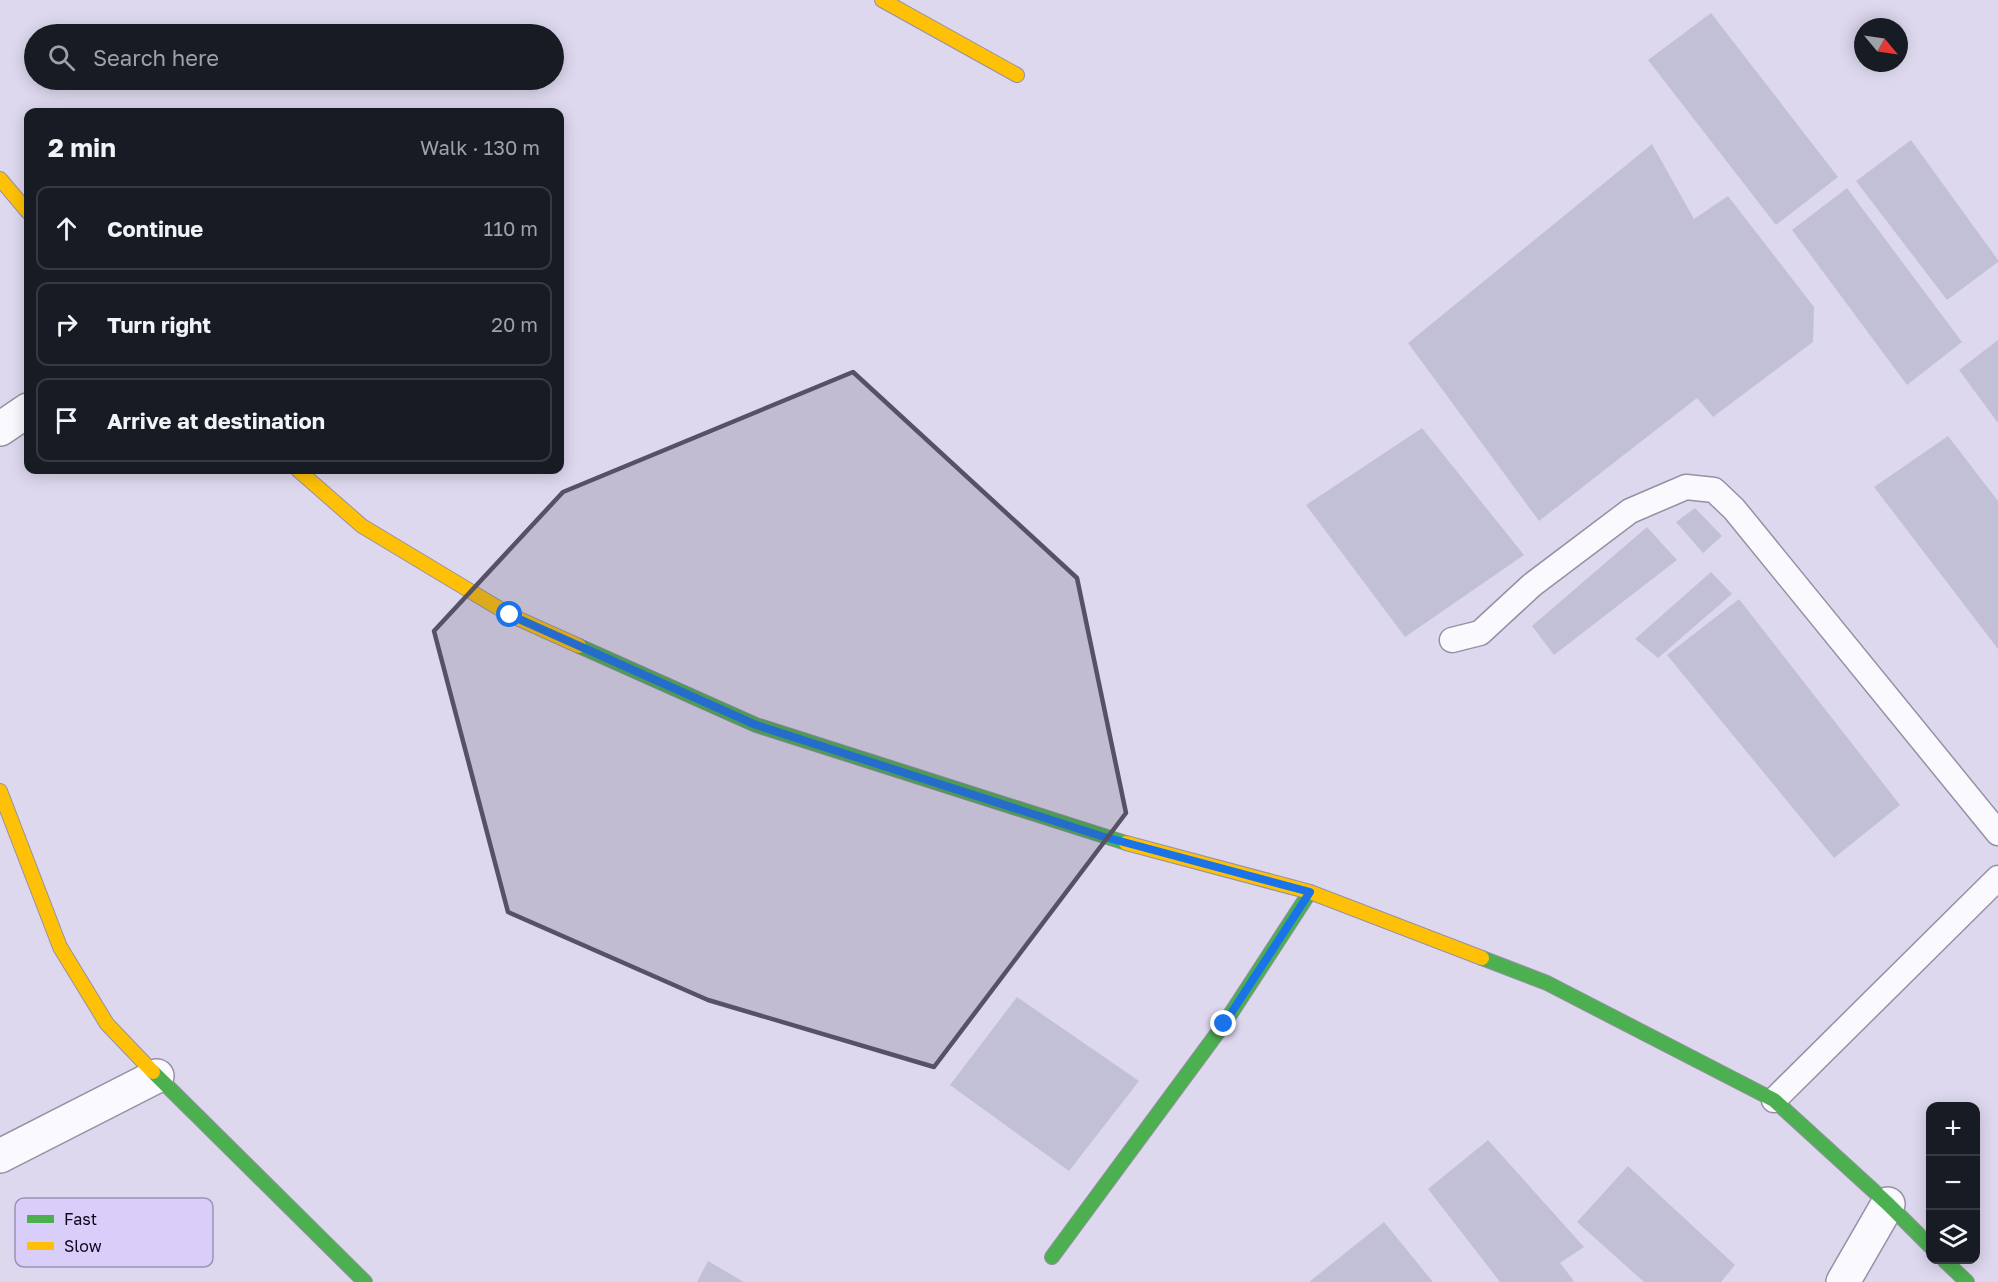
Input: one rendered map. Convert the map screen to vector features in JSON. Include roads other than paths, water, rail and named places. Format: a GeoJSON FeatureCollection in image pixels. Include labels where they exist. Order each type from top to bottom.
{"type":"FeatureCollection","features":[{"type":"Feature","properties":{"kind":"street"},"geometry":{"type":"LineString","coordinates":[[882,0],[1017,75]]}},
{"type":"Feature","properties":{"kind":"street"},"geometry":{"type":"LineString","coordinates":[[0,179],[24,207]]}},
{"type":"Feature","properties":{"kind":"street"},"geometry":{"type":"LineString","coordinates":[[0,429],[24,413]]}},
{"type":"Feature","properties":{"kind":"street"},"geometry":{"type":"LineString","coordinates":[[303,474],[362,526],[510,615],[756,725],[1101,836],[1310,892],[1547,983],[1774,1100],[1888,1204],[1926,1242]]}},
{"type":"Feature","properties":{"kind":"street"},"geometry":{"type":"LineString","coordinates":[[0,791],[60,947],[107,1024],[365,1282]]}},
{"type":"Feature","properties":{"kind":"street"},"geometry":{"type":"LineString","coordinates":[[1052,1257],[1224,1024],[1310,892]]}},
{"type":"Feature","properties":{"kind":"street"},"geometry":{"type":"LineString","coordinates":[[0,1156],[157,1076]]}},
{"type":"Feature","properties":{"kind":"street"},"geometry":{"type":"LineString","coordinates":[[1843,1282],[1888,1204]]}},
{"type":"Feature","properties":{"kind":"street"},"geometry":{"type":"LineString","coordinates":[[1948,1264],[1967,1282]]}},
{"type":"Feature","properties":{"kind":"lane"},"geometry":{"type":"LineString","coordinates":[[1452,640],[1480,633],[1532,585],[1630,511],[1686,487],[1714,490],[1734,509],[1998,833]]}},
{"type":"Feature","properties":{"kind":"lane"},"geometry":{"type":"LineString","coordinates":[[1774,1100],[1998,878]]}}]}
